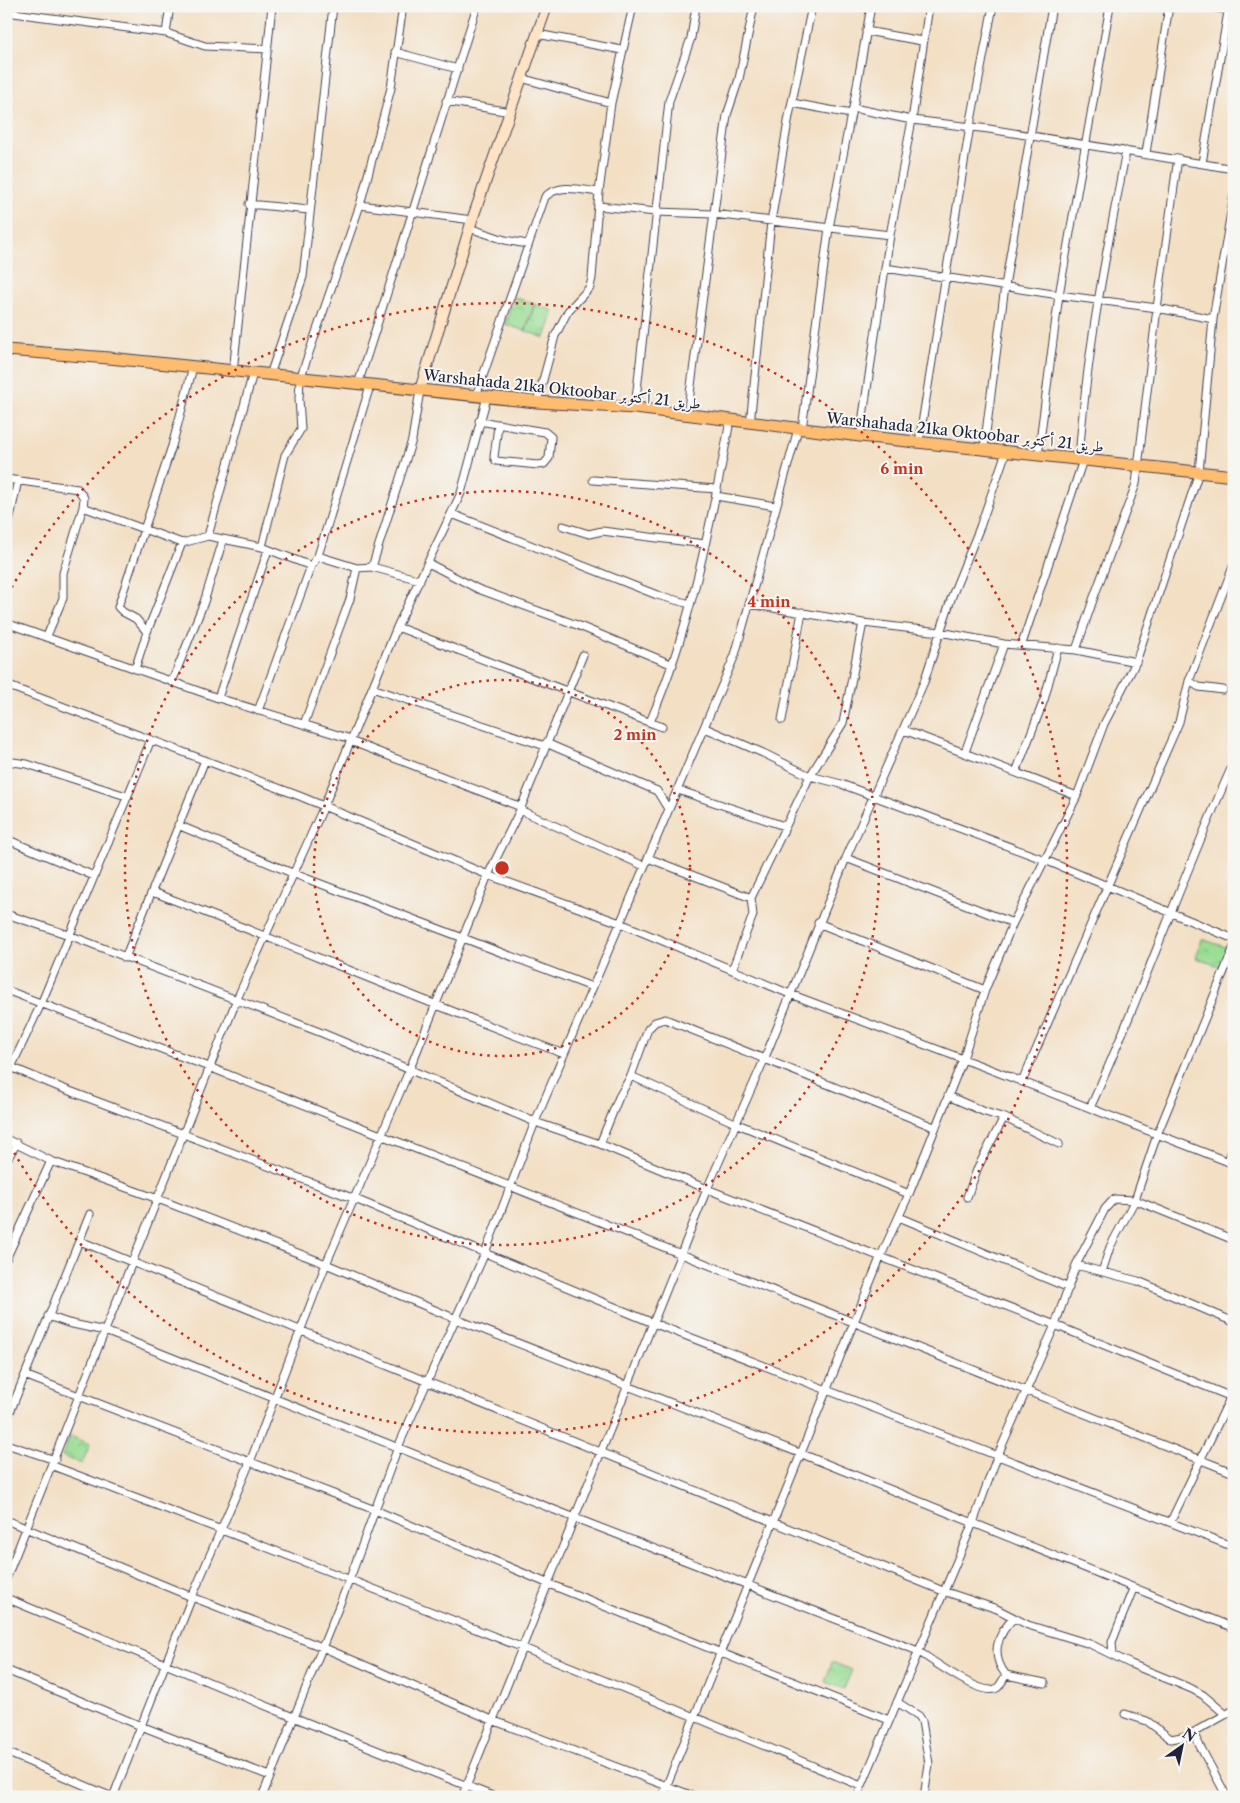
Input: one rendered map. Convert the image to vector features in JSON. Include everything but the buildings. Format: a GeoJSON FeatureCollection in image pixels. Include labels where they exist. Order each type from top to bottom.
{"type":"FeatureCollection","features":[{"type":"Feature","properties":{"kind":"main road","name":"Warshahada 21ka Oktoobar طريق 21 أكتوبر"},"geometry":{"type":"LineString","coordinates":[[6,350],[537,402],[635,408],[750,424],[1234,476]]}},
{"type":"Feature","properties":{"kind":"street"},"geometry":{"type":"LineString","coordinates":[[166,33],[170,6]]}},
{"type":"Feature","properties":{"kind":"street"},"geometry":{"type":"LineString","coordinates":[[233,372],[249,204],[272,6]]}},
{"type":"Feature","properties":{"kind":"street"},"geometry":{"type":"LineString","coordinates":[[270,375],[303,277],[333,6]]}},
{"type":"Feature","properties":{"kind":"street"},"geometry":{"type":"LineString","coordinates":[[218,698],[265,549],[285,455],[301,429],[298,399],[300,379],[360,205],[390,88],[403,6]]}},
{"type":"Feature","properties":{"kind":"street"},"geometry":{"type":"LineString","coordinates":[[258,711],[311,566],[318,556],[364,385],[446,101],[478,6]]}},
{"type":"Feature","properties":{"kind":"street"},"geometry":{"type":"LineString","coordinates":[[372,567],[412,440],[420,390],[471,224],[546,6]]}},
{"type":"Feature","properties":{"kind":"street"},"geometry":{"type":"LineString","coordinates":[[537,402],[555,336],[568,311],[590,287],[599,192],[611,103],[632,6]]}},
{"type":"Feature","properties":{"kind":"street"},"geometry":{"type":"LineString","coordinates":[[635,408],[669,101],[691,38],[696,6]]}},
{"type":"Feature","properties":{"kind":"street"},"geometry":{"type":"LineString","coordinates":[[686,416],[726,115],[739,79],[754,6]]}},
{"type":"Feature","properties":{"kind":"street"},"geometry":{"type":"LineString","coordinates":[[750,424],[771,222],[792,103],[812,6]]}},
{"type":"Feature","properties":{"kind":"street"},"geometry":{"type":"LineString","coordinates":[[262,1797],[349,1581],[398,1447],[485,1253],[535,1122],[735,655],[775,506],[800,429],[830,228],[871,6]]}},
{"type":"Feature","properties":{"kind":"street"},"geometry":{"type":"LineString","coordinates":[[860,436],[890,235],[912,120],[922,41],[929,6]]}},
{"type":"Feature","properties":{"kind":"street"},"geometry":{"type":"LineString","coordinates":[[919,442],[970,126],[992,6]]}},
{"type":"Feature","properties":{"kind":"street"},"geometry":{"type":"LineString","coordinates":[[984,448],[1005,286],[1052,6]]}},
{"type":"Feature","properties":{"kind":"street"},"geometry":{"type":"LineString","coordinates":[[1038,456],[1058,295],[1110,6]]}},
{"type":"Feature","properties":{"kind":"street"},"geometry":{"type":"LineString","coordinates":[[1146,153],[1169,6]]}},
{"type":"Feature","properties":{"kind":"street"},"geometry":{"type":"LineString","coordinates":[[1202,163],[1230,9],[1204,6]]}},
{"type":"Feature","properties":{"kind":"street"},"geometry":{"type":"LineString","coordinates":[[6,12],[166,33],[205,46],[268,48]]}},
{"type":"Feature","properties":{"kind":"street"},"geometry":{"type":"LineString","coordinates":[[866,31],[922,41]]}},
{"type":"Feature","properties":{"kind":"street"},"geometry":{"type":"LineString","coordinates":[[537,34],[622,50]]}},
{"type":"Feature","properties":{"kind":"street"},"geometry":{"type":"LineString","coordinates":[[395,52],[458,69]]}},
{"type":"Feature","properties":{"kind":"street"},"geometry":{"type":"LineString","coordinates":[[522,78],[611,103]]}},
{"type":"Feature","properties":{"kind":"street"},"geometry":{"type":"LineString","coordinates":[[446,101],[510,112]]}},
{"type":"Feature","properties":{"kind":"street"},"geometry":{"type":"LineString","coordinates":[[792,103],[970,126],[1178,158],[1234,169]]}},
{"type":"Feature","properties":{"kind":"street"},"geometry":{"type":"LineString","coordinates":[[1022,644],[1081,460],[1083,406],[1097,299],[1126,151]]}},
{"type":"Feature","properties":{"kind":"street"},"geometry":{"type":"LineString","coordinates":[[1076,650],[1136,484],[1140,467],[1156,308],[1178,158]]}},
{"type":"Feature","properties":{"kind":"street"},"geometry":{"type":"LineString","coordinates":[[6,1579],[54,1463],[158,1199],[182,1132],[236,999],[324,806],[397,626],[452,514],[470,463],[482,396],[520,272],[526,244],[544,197],[551,191],[570,188],[599,192]]}},
{"type":"Feature","properties":{"kind":"street"},"geometry":{"type":"LineString","coordinates":[[662,1797],[856,1322],[880,1258],[909,1194],[934,1127],[963,1059],[985,990],[1013,923],[1077,796],[1104,724],[1136,662],[1199,472],[1213,319],[1234,194]]}},
{"type":"Feature","properties":{"kind":"street"},"geometry":{"type":"LineString","coordinates":[[249,204],[309,210]]}},
{"type":"Feature","properties":{"kind":"street"},"geometry":{"type":"LineString","coordinates":[[360,205],[414,211],[471,224],[505,240],[526,244]]}},
{"type":"Feature","properties":{"kind":"street"},"geometry":{"type":"LineString","coordinates":[[599,206],[656,212],[713,214],[890,235]]}},
{"type":"Feature","properties":{"kind":"street"},"geometry":{"type":"LineString","coordinates":[[885,268],[1156,308],[1213,319]]}},
{"type":"Feature","properties":{"kind":"street"},"geometry":{"type":"LineString","coordinates":[[146,632],[136,619],[122,612],[118,607],[172,446],[194,367]]}},
{"type":"Feature","properties":{"kind":"street"},"geometry":{"type":"LineString","coordinates":[[208,536],[253,373]]}},
{"type":"Feature","properties":{"kind":"street"},"geometry":{"type":"LineString","coordinates":[[479,421],[498,426],[546,432],[551,437],[549,458],[544,464],[538,465],[496,461],[494,457],[498,426]]}},
{"type":"Feature","properties":{"kind":"street"},"geometry":{"type":"LineString","coordinates":[[650,722],[673,665],[690,604],[705,544],[730,421]]}},
{"type":"Feature","properties":{"kind":"street"},"geometry":{"type":"LineString","coordinates":[[462,1797],[707,1189],[764,1060],[818,923],[924,682],[940,632],[1006,452]]}},
{"type":"Feature","properties":{"kind":"street"},"geometry":{"type":"LineString","coordinates":[[6,479],[78,489],[84,498],[63,573],[63,598],[47,636]]}},
{"type":"Feature","properties":{"kind":"street"},"geometry":{"type":"LineString","coordinates":[[6,536],[18,480]]}},
{"type":"Feature","properties":{"kind":"street"},"geometry":{"type":"LineString","coordinates":[[593,480],[716,492],[775,506]]}},
{"type":"Feature","properties":{"kind":"street"},"geometry":{"type":"LineString","coordinates":[[83,507],[182,543],[208,536],[265,549],[311,566]]}},
{"type":"Feature","properties":{"kind":"street"},"geometry":{"type":"LineString","coordinates":[[452,514],[657,595],[690,604]]}},
{"type":"Feature","properties":{"kind":"street"},"geometry":{"type":"LineString","coordinates":[[563,526],[589,534],[602,531],[705,544]]}},
{"type":"Feature","properties":{"kind":"street"},"geometry":{"type":"LineString","coordinates":[[172,682],[204,602],[223,540]]}},
{"type":"Feature","properties":{"kind":"street"},"geometry":{"type":"LineString","coordinates":[[135,669],[146,632],[182,543]]}},
{"type":"Feature","properties":{"kind":"street"},"geometry":{"type":"LineString","coordinates":[[318,556],[356,568],[372,567],[420,580]]}},
{"type":"Feature","properties":{"kind":"street"},"geometry":{"type":"LineString","coordinates":[[428,563],[478,589],[577,625],[673,665]]}},
{"type":"Feature","properties":{"kind":"street"},"geometry":{"type":"LineString","coordinates":[[1022,1082],[1179,722],[1189,681],[1234,564]]}},
{"type":"Feature","properties":{"kind":"street"},"geometry":{"type":"LineString","coordinates":[[304,724],[350,599],[356,568]]}},
{"type":"Feature","properties":{"kind":"street"},"geometry":{"type":"LineString","coordinates":[[749,604],[863,623],[940,632],[1004,644],[1076,650],[1136,662]]}},
{"type":"Feature","properties":{"kind":"street"},"geometry":{"type":"LineString","coordinates":[[782,720],[802,612]]}},
{"type":"Feature","properties":{"kind":"street"},"geometry":{"type":"LineString","coordinates":[[6,623],[218,698],[350,740],[520,808],[644,866]]}},
{"type":"Feature","properties":{"kind":"street"},"geometry":{"type":"LineString","coordinates":[[732,970],[753,915],[752,898],[784,826],[810,776],[843,723],[863,623]]}},
{"type":"Feature","properties":{"kind":"street"},"geometry":{"type":"LineString","coordinates":[[397,626],[662,727]]}},
{"type":"Feature","properties":{"kind":"street"},"geometry":{"type":"LineString","coordinates":[[965,752],[1004,644]]}},
{"type":"Feature","properties":{"kind":"street"},"geometry":{"type":"LineString","coordinates":[[1016,772],[1044,700],[1058,648]]}},
{"type":"Feature","properties":{"kind":"street"},"geometry":{"type":"LineString","coordinates":[[6,1752],[112,1797],[192,1598],[250,1462],[326,1264],[382,1136],[488,875],[520,808],[583,655]]}},
{"type":"Feature","properties":{"kind":"street"},"geometry":{"type":"LineString","coordinates":[[1189,681],[1199,687],[1222,690]]}},
{"type":"Feature","properties":{"kind":"street"},"geometry":{"type":"LineString","coordinates":[[6,685],[324,806],[488,875],[620,924],[790,994],[1231,1163],[1234,1145]]}},
{"type":"Feature","properties":{"kind":"street"},"geometry":{"type":"LineString","coordinates":[[372,688],[546,745],[657,791],[668,810]]}},
{"type":"Feature","properties":{"kind":"street"},"geometry":{"type":"LineString","coordinates":[[705,728],[763,752],[810,776],[841,784],[1045,860],[1234,939]]}},
{"type":"Feature","properties":{"kind":"street"},"geometry":{"type":"LineString","coordinates":[[904,730],[1077,796]]}},
{"type":"Feature","properties":{"kind":"street"},"geometry":{"type":"LineString","coordinates":[[6,1078],[8,1066],[41,1004],[126,796],[152,740]]}},
{"type":"Feature","properties":{"kind":"street"},"geometry":{"type":"LineString","coordinates":[[125,958],[205,760]]}},
{"type":"Feature","properties":{"kind":"street"},"geometry":{"type":"LineString","coordinates":[[6,761],[27,764],[126,796]]}},
{"type":"Feature","properties":{"kind":"street"},"geometry":{"type":"LineString","coordinates":[[1090,1108],[1118,1047],[1208,819],[1234,762]]}},
{"type":"Feature","properties":{"kind":"street"},"geometry":{"type":"LineString","coordinates":[[678,790],[784,826]]}},
{"type":"Feature","properties":{"kind":"street"},"geometry":{"type":"LineString","coordinates":[[178,825],[292,873],[592,987]]}},
{"type":"Feature","properties":{"kind":"street"},"geometry":{"type":"LineString","coordinates":[[6,839],[94,876]]}},
{"type":"Feature","properties":{"kind":"street"},"geometry":{"type":"LineString","coordinates":[[648,858],[752,898]]}},
{"type":"Feature","properties":{"kind":"street"},"geometry":{"type":"LineString","coordinates":[[846,858],[1013,923]]}},
{"type":"Feature","properties":{"kind":"street"},"geometry":{"type":"LineString","coordinates":[[153,892],[434,1006],[564,1054]]}},
{"type":"Feature","properties":{"kind":"street"},"geometry":{"type":"LineString","coordinates":[[6,914],[236,999],[535,1122],[600,1144],[880,1258],[1055,1324],[1233,1395],[1171,1521]]}},
{"type":"Feature","properties":{"kind":"street"},"geometry":{"type":"LineString","coordinates":[[818,923],[985,990]]}},
{"type":"Feature","properties":{"kind":"street"},"geometry":{"type":"LineString","coordinates":[[1102,1272],[1110,1247],[1135,1200],[1157,1135],[1234,947]]}},
{"type":"Feature","properties":{"kind":"street"},"geometry":{"type":"LineString","coordinates":[[6,990],[208,1067],[510,1186],[680,1256],[856,1322],[1026,1392],[1234,1473]]}},
{"type":"Feature","properties":{"kind":"street"},"geometry":{"type":"LineString","coordinates":[[600,1144],[619,1097],[632,1076],[648,1029],[655,1022],[664,1019],[934,1127]]}},
{"type":"Feature","properties":{"kind":"street"},"geometry":{"type":"LineString","coordinates":[[8,1066],[355,1199],[653,1323],[997,1457],[1171,1521],[1234,1547]]}},
{"type":"Feature","properties":{"kind":"street"},"geometry":{"type":"LineString","coordinates":[[632,1076],[735,1123],[909,1194]]}},
{"type":"Feature","properties":{"kind":"street"},"geometry":{"type":"LineString","coordinates":[[948,1096],[985,1112],[1005,1118],[1059,1144]]}},
{"type":"Feature","properties":{"kind":"street"},"geometry":{"type":"LineString","coordinates":[[967,1197],[978,1168],[1005,1118]]}},
{"type":"Feature","properties":{"kind":"street"},"geometry":{"type":"LineString","coordinates":[[6,1139],[51,1161],[158,1199],[326,1264],[456,1319],[802,1454],[1234,1628]]}},
{"type":"Feature","properties":{"kind":"street"},"geometry":{"type":"LineString","coordinates":[[6,1161],[17,1143]]}},
{"type":"Feature","properties":{"kind":"street"},"geometry":{"type":"LineString","coordinates":[[6,1258],[51,1161]]}},
{"type":"Feature","properties":{"kind":"street"},"geometry":{"type":"LineString","coordinates":[[857,1797],[973,1523],[997,1457],[1055,1324],[1076,1265],[1109,1204],[1114,1200],[1135,1200],[1234,1240]]}},
{"type":"Feature","properties":{"kind":"street"},"geometry":{"type":"LineString","coordinates":[[6,1422],[27,1376],[48,1316],[90,1214]]}},
{"type":"Feature","properties":{"kind":"street"},"geometry":{"type":"LineString","coordinates":[[899,1217],[1069,1288]]}},
{"type":"Feature","properties":{"kind":"street"},"geometry":{"type":"LineString","coordinates":[[80,1241],[943,1591],[998,1609],[1028,1625],[1090,1644],[1131,1664],[1192,1688],[1224,1713]]}},
{"type":"Feature","properties":{"kind":"street"},"geometry":{"type":"LineString","coordinates":[[1076,1265],[1138,1281],[1234,1322]]}},
{"type":"Feature","properties":{"kind":"street"},"geometry":{"type":"LineString","coordinates":[[48,1316],[68,1324],[105,1331],[574,1518],[918,1651],[965,1682],[989,1690],[997,1688],[1006,1675]]}},
{"type":"Feature","properties":{"kind":"street"},"geometry":{"type":"LineString","coordinates":[[27,1376],[375,1510],[549,1584],[889,1720]]}},
{"type":"Feature","properties":{"kind":"street"},"geometry":{"type":"LineString","coordinates":[[6,1444],[695,1717],[861,1786]]}},
{"type":"Feature","properties":{"kind":"street"},"geometry":{"type":"LineString","coordinates":[[6,1520],[192,1598],[322,1647],[492,1720],[696,1797]]}},
{"type":"Feature","properties":{"kind":"street"},"geometry":{"type":"LineString","coordinates":[[1113,1654],[1112,1642],[1134,1589]]}},
{"type":"Feature","properties":{"kind":"street"},"geometry":{"type":"LineString","coordinates":[[6,1598],[293,1717],[495,1797]]}},
{"type":"Feature","properties":{"kind":"street"},"geometry":{"type":"LineString","coordinates":[[1014,1618],[1007,1625],[997,1645],[997,1654],[1002,1669],[1006,1675],[1045,1683]]}},
{"type":"Feature","properties":{"kind":"street"},"geometry":{"type":"LineString","coordinates":[[6,1670],[141,1726],[270,1776]]}},
{"type":"Feature","properties":{"kind":"street"},"geometry":{"type":"LineString","coordinates":[[897,1702],[919,1716],[922,1721],[929,1764],[924,1797]]}},
{"type":"Feature","properties":{"kind":"street"},"geometry":{"type":"LineString","coordinates":[[1125,1714],[1147,1721],[1171,1739],[1193,1733],[1224,1713],[1234,1710]]}},
{"type":"Feature","properties":{"kind":"street"},"geometry":{"type":"LineString","coordinates":[[1193,1733],[1227,1797]]}},
{"type":"Feature","properties":{"kind":"green space"},"geometry":{"type":"Polygon","coordinates":[[[514,297],[534,304],[525,331],[505,324],[514,297]]]}},
{"type":"Feature","properties":{"kind":"green space"},"geometry":{"type":"Polygon","coordinates":[[[535,304],[554,311],[545,338],[526,331],[535,304]]]}},
{"type":"Feature","properties":{"kind":"green space"},"geometry":{"type":"Polygon","coordinates":[[[1202,939],[1228,948],[1221,967],[1196,958],[1202,939]]]}},
{"type":"Feature","properties":{"kind":"green space"},"geometry":{"type":"Polygon","coordinates":[[[70,1436],[90,1444],[82,1464],[62,1456],[70,1436]]]}},
{"type":"Feature","properties":{"kind":"green space"},"geometry":{"type":"Polygon","coordinates":[[[832,1662],[852,1670],[844,1689],[825,1682],[832,1662]]]}}]}
